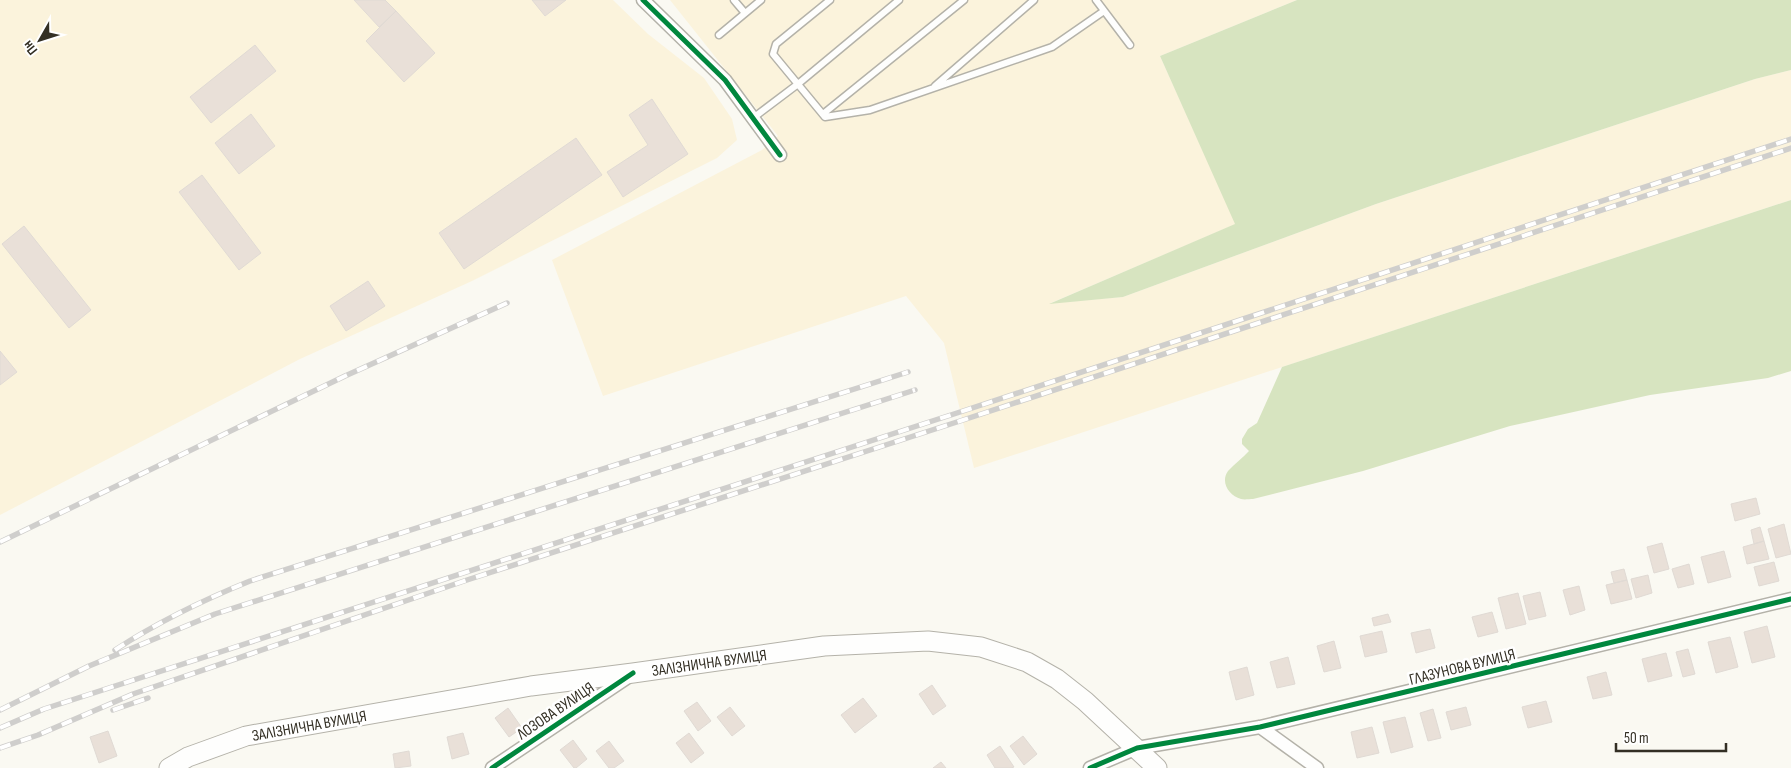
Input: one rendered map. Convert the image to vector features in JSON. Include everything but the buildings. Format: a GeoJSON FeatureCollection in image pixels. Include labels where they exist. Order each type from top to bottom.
{"type":"FeatureCollection","features":[{"type":"Feature","properties":{"kind":"main road","name":"ЗАЛІЗНИЧНА ВУЛИЦЯ"},"geometry":{"type":"LineString","coordinates":[[169,768],[188,757],[246,736],[531,686],[633,674],[824,646],[928,642],[981,647],[1027,662],[1056,679],[1085,701],[1157,768]]}},
{"type":"Feature","properties":{"kind":"street"},"geometry":{"type":"LineString","coordinates":[[642,0],[725,80],[780,155]]}},
{"type":"Feature","properties":{"kind":"street","name":"ГЛАЗУНОВА ВУЛИЦЯ"},"geometry":{"type":"LineString","coordinates":[[1090,768],[1136,748],[1260,727],[1791,599]]}},
{"type":"Feature","properties":{"kind":"street","name":"ЛОЗОВА ВУЛИЦЯ"},"geometry":{"type":"LineString","coordinates":[[492,768],[633,674]]}},
{"type":"Feature","properties":{"kind":"street"},"geometry":{"type":"LineString","coordinates":[[1260,727],[1317,768]]}},
{"type":"Feature","properties":{"kind":"lane"},"geometry":{"type":"LineString","coordinates":[[734,0],[745,14]]}},
{"type":"Feature","properties":{"kind":"lane"},"geometry":{"type":"LineString","coordinates":[[719,35],[761,0]]}},
{"type":"Feature","properties":{"kind":"lane"},"geometry":{"type":"LineString","coordinates":[[830,0],[776,44],[773,54],[825,117],[870,110],[1052,47],[1104,11]]}},
{"type":"Feature","properties":{"kind":"lane"},"geometry":{"type":"LineString","coordinates":[[753,118],[798,84],[899,0]]}},
{"type":"Feature","properties":{"kind":"lane"},"geometry":{"type":"LineString","coordinates":[[823,114],[964,0]]}},
{"type":"Feature","properties":{"kind":"lane"},"geometry":{"type":"LineString","coordinates":[[932,88],[1034,0]]}},
{"type":"Feature","properties":{"kind":"lane"},"geometry":{"type":"LineString","coordinates":[[1096,0],[1130,45]]}},
{"type":"Feature","properties":{"kind":"shaded area"},"geometry":{"type":"Polygon","coordinates":[[[0,0],[613,0],[648,34],[704,78],[732,119],[737,140],[717,158],[472,281],[300,359],[0,515],[0,0]]]}},
{"type":"Feature","properties":{"kind":"shaded area"},"geometry":{"type":"Polygon","coordinates":[[[670,0],[1297,0],[1160,56],[1236,224],[1051,303],[1123,297],[1376,204],[1755,79],[1791,70],[1791,200],[974,468],[944,343],[906,296],[603,396],[552,260],[762,150],[778,136],[670,0]]]}},
{"type":"Feature","properties":{"kind":"green space"},"geometry":{"type":"Polygon","coordinates":[[[1297,0],[1791,0],[1791,70],[1755,79],[1376,204],[1123,297],[1049,304],[1235,224],[1160,56],[1297,0]]]}},
{"type":"Feature","properties":{"kind":"green space"},"geometry":{"type":"Polygon","coordinates":[[[1791,200],[1791,371],[1768,378],[1650,395],[1510,426],[1363,471],[1253,499],[1237,497],[1227,488],[1225,480],[1228,471],[1249,451],[1242,444],[1242,439],[1248,429],[1257,423],[1282,367],[1791,200]]]}},
{"type":"Feature","properties":{"kind":"railway"},"geometry":{"type":"LineString","coordinates":[[0,728],[44,709],[957,413],[1791,139]]}},
{"type":"Feature","properties":{"kind":"railway"},"geometry":{"type":"LineString","coordinates":[[0,748],[38,735],[133,694],[467,580],[960,421],[1791,148]]}},
{"type":"Feature","properties":{"kind":"railway"},"geometry":{"type":"LineString","coordinates":[[0,542],[345,376],[507,303]]}},
{"type":"Feature","properties":{"kind":"railway"},"geometry":{"type":"LineString","coordinates":[[115,650],[181,612],[250,581],[908,372]]}},
{"type":"Feature","properties":{"kind":"railway"},"geometry":{"type":"LineString","coordinates":[[0,710],[89,666],[215,614],[915,390]]}},
{"type":"Feature","properties":{"kind":"railway"},"geometry":{"type":"LineString","coordinates":[[113,710],[148,698]]}},
{"type":"Feature","properties":{"kind":"cycle path"},"geometry":{"type":"LineString","coordinates":[[643,0],[725,80],[780,155]]}},
{"type":"Feature","properties":{"kind":"cycle path"},"geometry":{"type":"LineString","coordinates":[[1090,768],[1137,748],[1260,727],[1791,599]]}},
{"type":"Feature","properties":{"kind":"cycle path"},"geometry":{"type":"LineString","coordinates":[[492,768],[633,673]]}}]}
